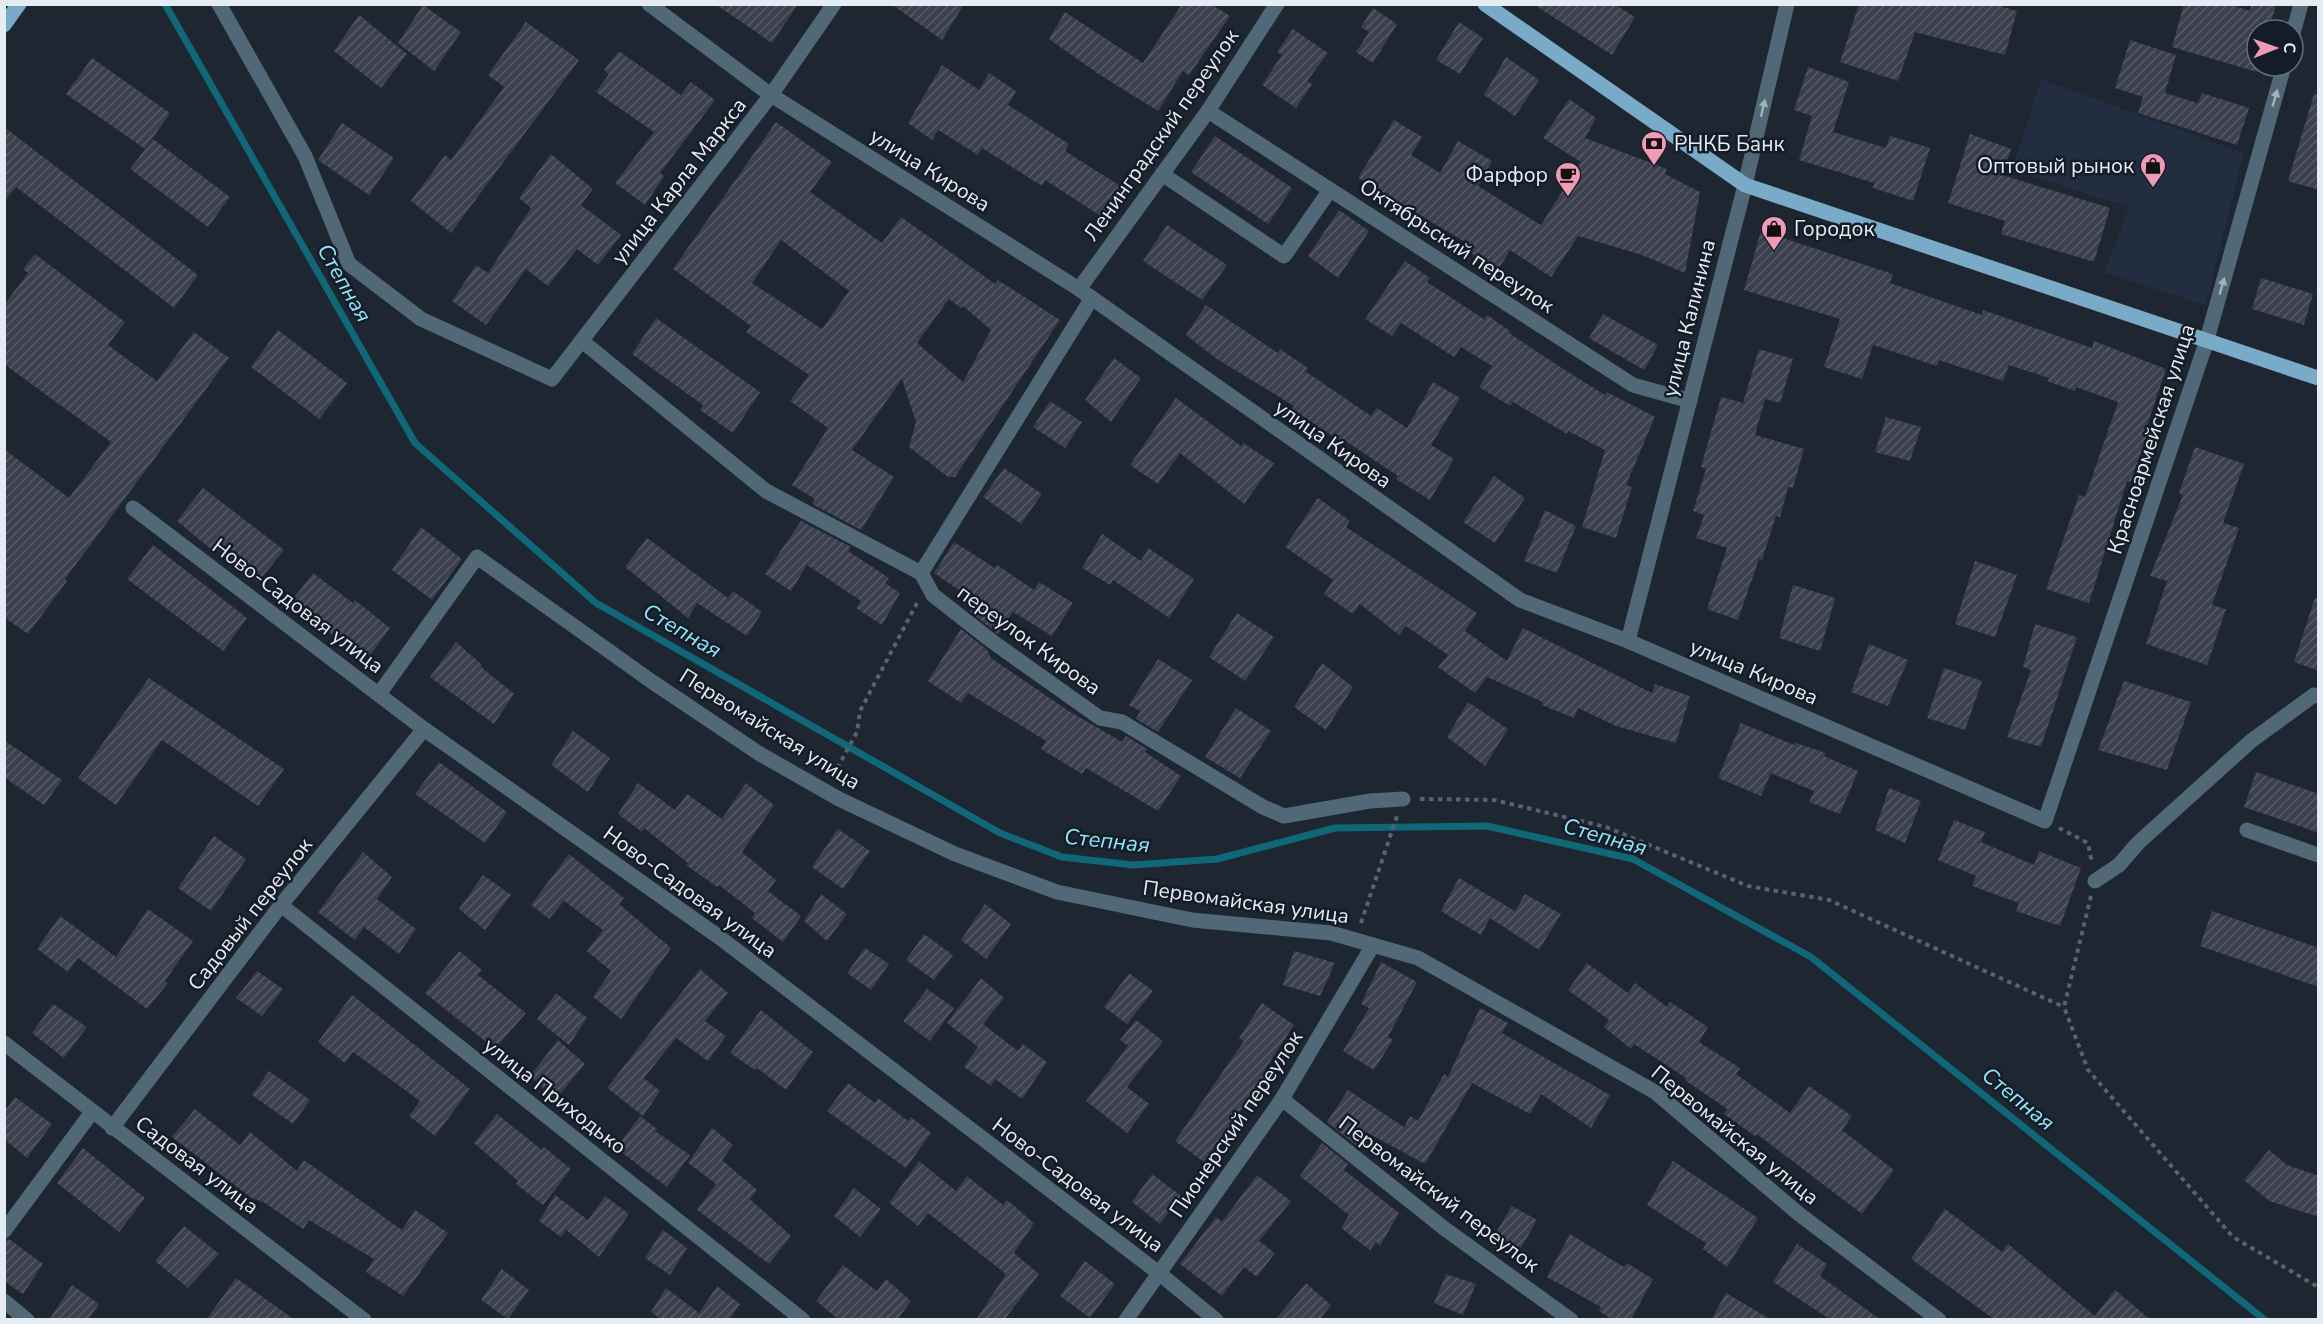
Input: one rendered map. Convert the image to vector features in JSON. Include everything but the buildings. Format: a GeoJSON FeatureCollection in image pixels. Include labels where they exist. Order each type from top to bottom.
{"type":"FeatureCollection","features":[{"type":"Feature","properties":{"kind":"main road"},"geometry":{"type":"LineString","coordinates":[[4,24],[19,4]]}},
{"type":"Feature","properties":{"kind":"main road"},"geometry":{"type":"LineString","coordinates":[[1485,4],[1745,185],[2206,343],[2319,378]]}},
{"type":"Feature","properties":{"kind":"street","name":"улица Карла Маркса"},"geometry":{"type":"LineString","coordinates":[[219,4],[305,156],[350,264],[421,319],[552,379],[771,95],[834,4]]}},
{"type":"Feature","properties":{"kind":"street","name":"улица Кирова"},"geometry":{"type":"LineString","coordinates":[[649,4],[771,95],[1092,298],[1520,600],[1628,641],[2045,821]]}},
{"type":"Feature","properties":{"kind":"street","name":"Ленинградский переулок"},"geometry":{"type":"LineString","coordinates":[[1078,289],[1208,111],[1277,4]]}},
{"type":"Feature","properties":{"kind":"street","name":"улица Калинина"},"geometry":{"type":"LineString","coordinates":[[1628,641],[1745,185],[1786,4]]}},
{"type":"Feature","properties":{"kind":"street","name":"Красноармейская улица"},"geometry":{"type":"LineString","coordinates":[[2045,821],[2206,343],[2281,78]]}},
{"type":"Feature","properties":{"kind":"street","name":"Октябрьский переулок"},"geometry":{"type":"LineString","coordinates":[[1208,111],[1633,385],[1690,401]]}},
{"type":"Feature","properties":{"kind":"street"},"geometry":{"type":"LineString","coordinates":[[1162,174],[1284,256],[1330,190]]}},
{"type":"Feature","properties":{"kind":"street"},"geometry":{"type":"LineString","coordinates":[[924,578],[1092,298]]}},
{"type":"Feature","properties":{"kind":"street","name":"переулок Кирова"},"geometry":{"type":"LineString","coordinates":[[582,341],[766,491],[924,578],[933,595],[993,642],[1100,718],[1122,722],[1263,807],[1284,816],[1370,801],[1403,799]]}},
{"type":"Feature","properties":{"kind":"street","name":"Ново-Садовая улица"},"geometry":{"type":"LineString","coordinates":[[133,508],[424,729],[719,937],[1160,1274],[1216,1320]]}},
{"type":"Feature","properties":{"kind":"street","name":"Первомайская улица"},"geometry":{"type":"LineString","coordinates":[[379,694],[477,557],[651,681],[760,754],[839,799],[955,854],[1057,892],[1192,920],[1331,933],[1418,958],[1655,1092],[1799,1214],[1939,1320]]}},
{"type":"Feature","properties":{"kind":"street"},"geometry":{"type":"LineString","coordinates":[[2095,881],[2119,865],[2138,843],[2251,741],[2314,695],[2319,696]]}},
{"type":"Feature","properties":{"kind":"street","name":"Садовый переулок"},"geometry":{"type":"LineString","coordinates":[[112,1128],[281,905],[424,729]]}},
{"type":"Feature","properties":{"kind":"street"},"geometry":{"type":"LineString","coordinates":[[2247,831],[2319,855]]}},
{"type":"Feature","properties":{"kind":"street","name":"улица Приходько"},"geometry":{"type":"LineString","coordinates":[[281,905],[803,1320]]}},
{"type":"Feature","properties":{"kind":"street","name":"Пионерский переулок"},"geometry":{"type":"LineString","coordinates":[[1126,1320],[1282,1099],[1372,945]]}},
{"type":"Feature","properties":{"kind":"street","name":"Садовая улица"},"geometry":{"type":"LineString","coordinates":[[4,1043],[364,1320]]}},
{"type":"Feature","properties":{"kind":"street","name":"Первомайский переулок"},"geometry":{"type":"LineString","coordinates":[[1282,1099],[1445,1229],[1571,1320]]}},
{"type":"Feature","properties":{"kind":"street"},"geometry":{"type":"LineString","coordinates":[[4,1231],[92,1112]]}},
{"type":"Feature","properties":{"kind":"street"},"geometry":{"type":"LineString","coordinates":[[4,1301],[27,1320]]}},
{"type":"Feature","properties":{"kind":"path"},"geometry":{"type":"LineString","coordinates":[[839,761],[857,732],[860,711],[924,578]]}},
{"type":"Feature","properties":{"kind":"path"},"geometry":{"type":"LineString","coordinates":[[1356,939],[1403,799],[1494,800],[1606,827],[1748,886],[1829,900],[2064,1007]]}},
{"type":"Feature","properties":{"kind":"path"},"geometry":{"type":"LineString","coordinates":[[2045,821],[2088,843],[2095,881],[2064,1007],[2088,1070],[2233,1237],[2319,1287]]}},
{"type":"Feature","properties":{"kind":"shaded area","name":"Оптовый рынок"},"geometry":{"type":"Polygon","coordinates":[[[2041,79],[2244,153],[2206,305],[2104,273],[2129,207],[2012,170],[2041,79]]]}},
{"type":"Feature","properties":{"kind":"waterway","name":"Степная"},"geometry":{"type":"LineString","coordinates":[[165,4],[415,443],[596,603],[1000,833],[1062,857],[1133,865],[1217,859],[1335,828],[1487,826],[1633,859],[1811,957],[2265,1320]]}},
{"type":"Feature","properties":{"kind":"place","name":"РНКБ Банк"},"geometry":{"type":"Point","coordinates":[1654,167]}},
{"type":"Feature","properties":{"kind":"place","name":"Оптовый рынок"},"geometry":{"type":"Point","coordinates":[2153,189]}},
{"type":"Feature","properties":{"kind":"place","name":"Фарфор"},"geometry":{"type":"Point","coordinates":[1568,198]}},
{"type":"Feature","properties":{"kind":"place","name":"Городок"},"geometry":{"type":"Point","coordinates":[1774,252]}}]}
